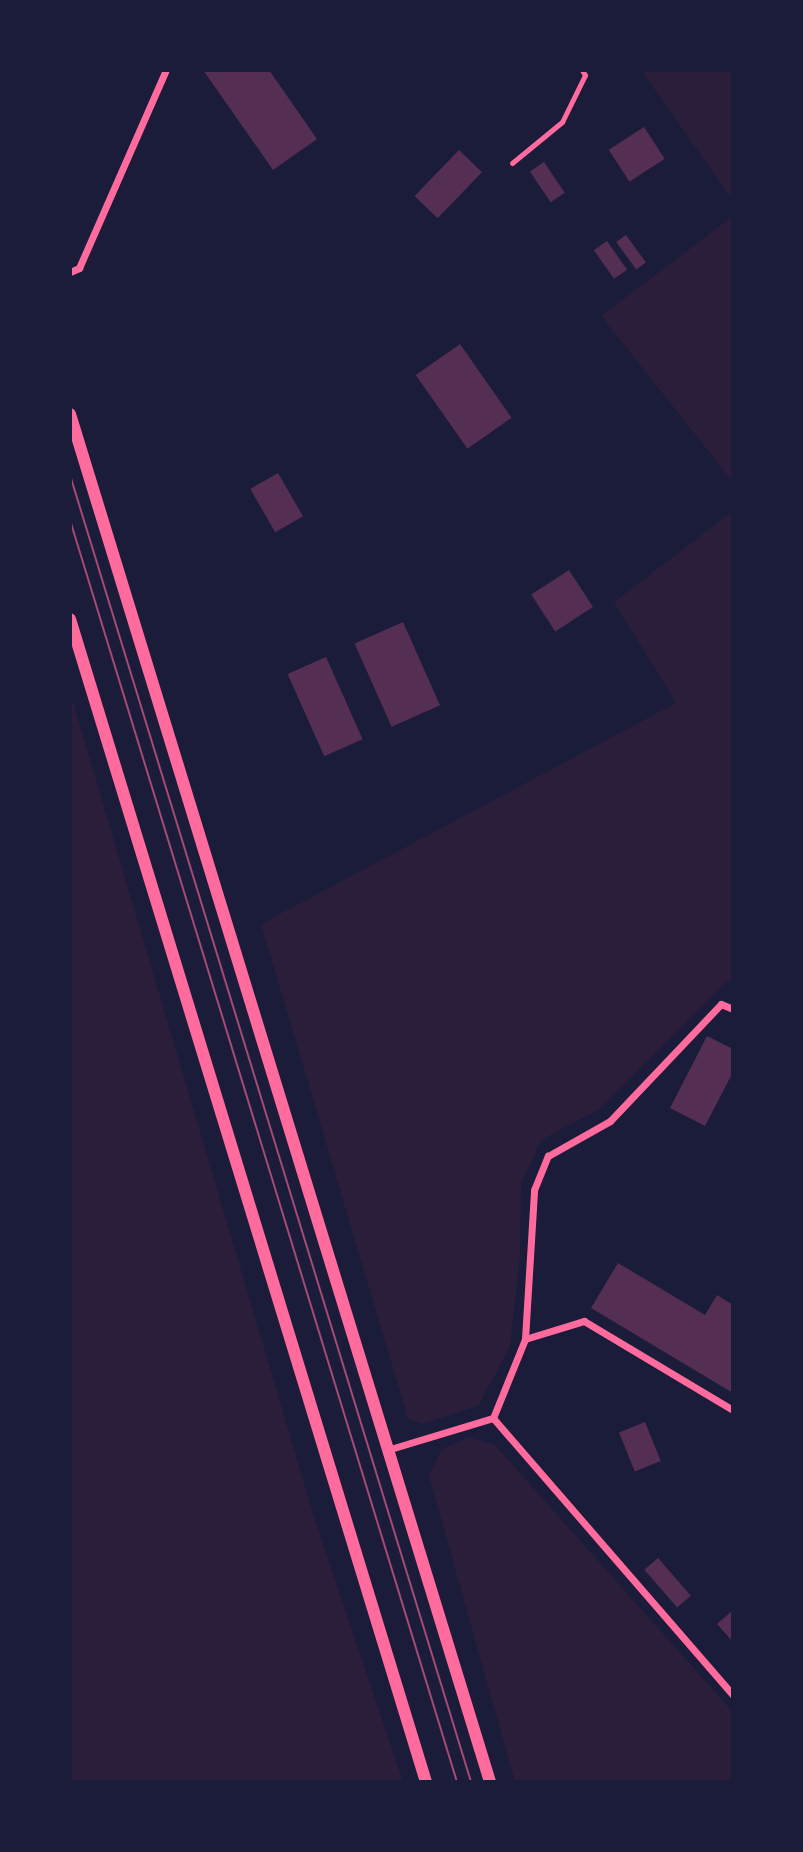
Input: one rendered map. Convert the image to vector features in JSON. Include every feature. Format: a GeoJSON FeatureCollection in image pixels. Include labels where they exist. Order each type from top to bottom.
{"type":"FeatureCollection","features":[{"type":"Feature","properties":{"kind":"street"},"geometry":{"type":"LineString","coordinates":[[70,272],[79,268],[166,70]]}},
{"type":"Feature","properties":{"kind":"street"},"geometry":{"type":"LineString","coordinates":[[70,414],[490,1782]]}},
{"type":"Feature","properties":{"kind":"street"},"geometry":{"type":"LineString","coordinates":[[70,619],[426,1782]]}},
{"type":"Feature","properties":{"kind":"street"},"geometry":{"type":"LineString","coordinates":[[493,1418],[525,1339],[534,1190],[548,1156],[610,1121],[721,1004],[733,1009]]}},
{"type":"Feature","properties":{"kind":"street"},"geometry":{"type":"LineString","coordinates":[[525,1339],[584,1321],[733,1410]]}},
{"type":"Feature","properties":{"kind":"street"},"geometry":{"type":"LineString","coordinates":[[387,1450],[493,1418]]}},
{"type":"Feature","properties":{"kind":"street"},"geometry":{"type":"LineString","coordinates":[[493,1418],[733,1695]]}},
{"type":"Feature","properties":{"kind":"lane"},"geometry":{"type":"LineString","coordinates":[[512,163],[562,121],[585,75],[582,70]]}},
{"type":"Feature","properties":{"kind":"shaded area"},"geometry":{"type":"Polygon","coordinates":[[[641,70],[733,70],[733,201],[641,70]]]}},
{"type":"Feature","properties":{"kind":"shaded area"},"geometry":{"type":"Polygon","coordinates":[[[733,216],[733,482],[601,316],[733,216]]]}},
{"type":"Feature","properties":{"kind":"shaded area"},"geometry":{"type":"Polygon","coordinates":[[[733,511],[733,983],[728,981],[598,1110],[541,1140],[521,1184],[520,1255],[510,1347],[478,1406],[422,1424],[408,1419],[261,924],[676,703],[614,602],[733,511]]]}},
{"type":"Feature","properties":{"kind":"shaded area"},"geometry":{"type":"Polygon","coordinates":[[[70,692],[315,1520],[403,1782],[70,1782],[70,692]]]}},
{"type":"Feature","properties":{"kind":"shaded area"},"geometry":{"type":"Polygon","coordinates":[[[468,1437],[495,1445],[733,1712],[733,1782],[515,1782],[429,1476],[441,1450],[468,1437]]]}},
{"type":"Feature","properties":{"kind":"building"},"geometry":{"type":"Polygon","coordinates":[[[203,70],[269,70],[317,139],[273,170],[203,70]]]}},
{"type":"Feature","properties":{"kind":"building"},"geometry":{"type":"Polygon","coordinates":[[[644,127],[665,159],[629,182],[609,150],[644,127]]]}},
{"type":"Feature","properties":{"kind":"building"},"geometry":{"type":"Polygon","coordinates":[[[459,150],[482,172],[438,218],[415,196],[459,150]]]}},
{"type":"Feature","properties":{"kind":"building"},"geometry":{"type":"Polygon","coordinates":[[[544,162],[565,193],[551,202],[530,172],[544,162]]]}},
{"type":"Feature","properties":{"kind":"building"},"geometry":{"type":"Polygon","coordinates":[[[626,235],[646,263],[636,270],[616,242],[626,235]]]}},
{"type":"Feature","properties":{"kind":"building"},"geometry":{"type":"Polygon","coordinates":[[[607,241],[627,270],[614,279],[594,250],[607,241]]]}},
{"type":"Feature","properties":{"kind":"building"},"geometry":{"type":"Polygon","coordinates":[[[460,344],[512,418],[467,449],[416,375],[460,344]]]}},
{"type":"Feature","properties":{"kind":"building"},"geometry":{"type":"Polygon","coordinates":[[[278,473],[303,516],[275,532],[250,489],[278,473]]]}},
{"type":"Feature","properties":{"kind":"building"},"geometry":{"type":"Polygon","coordinates":[[[569,570],[593,607],[555,631],[531,595],[569,570]]]}},
{"type":"Feature","properties":{"kind":"building"},"geometry":{"type":"Polygon","coordinates":[[[403,622],[440,705],[392,727],[355,644],[403,622]]]}},
{"type":"Feature","properties":{"kind":"building"},"geometry":{"type":"Polygon","coordinates":[[[326,657],[363,739],[324,756],[288,674],[326,657]]]}},
{"type":"Feature","properties":{"kind":"building"},"geometry":{"type":"Polygon","coordinates":[[[707,1036],[733,1049],[733,1072],[705,1126],[670,1108],[707,1036]]]}},
{"type":"Feature","properties":{"kind":"building"},"geometry":{"type":"Polygon","coordinates":[[[618,1263],[705,1315],[717,1295],[733,1305],[733,1393],[591,1308],[618,1263]]]}},
{"type":"Feature","properties":{"kind":"building"},"geometry":{"type":"Polygon","coordinates":[[[645,1422],[661,1461],[635,1471],[619,1432],[645,1422]]]}},
{"type":"Feature","properties":{"kind":"building"},"geometry":{"type":"Polygon","coordinates":[[[658,1558],[691,1596],[677,1608],[644,1570],[658,1558]]]}},
{"type":"Feature","properties":{"kind":"building"},"geometry":{"type":"Polygon","coordinates":[[[733,1610],[733,1642],[717,1624],[733,1610]]]}},
{"type":"Feature","properties":{"kind":"tram line"},"geometry":{"type":"LineString","coordinates":[[70,475],[471,1782]]}},
{"type":"Feature","properties":{"kind":"tram line"},"geometry":{"type":"LineString","coordinates":[[70,520],[457,1782]]}}]}
